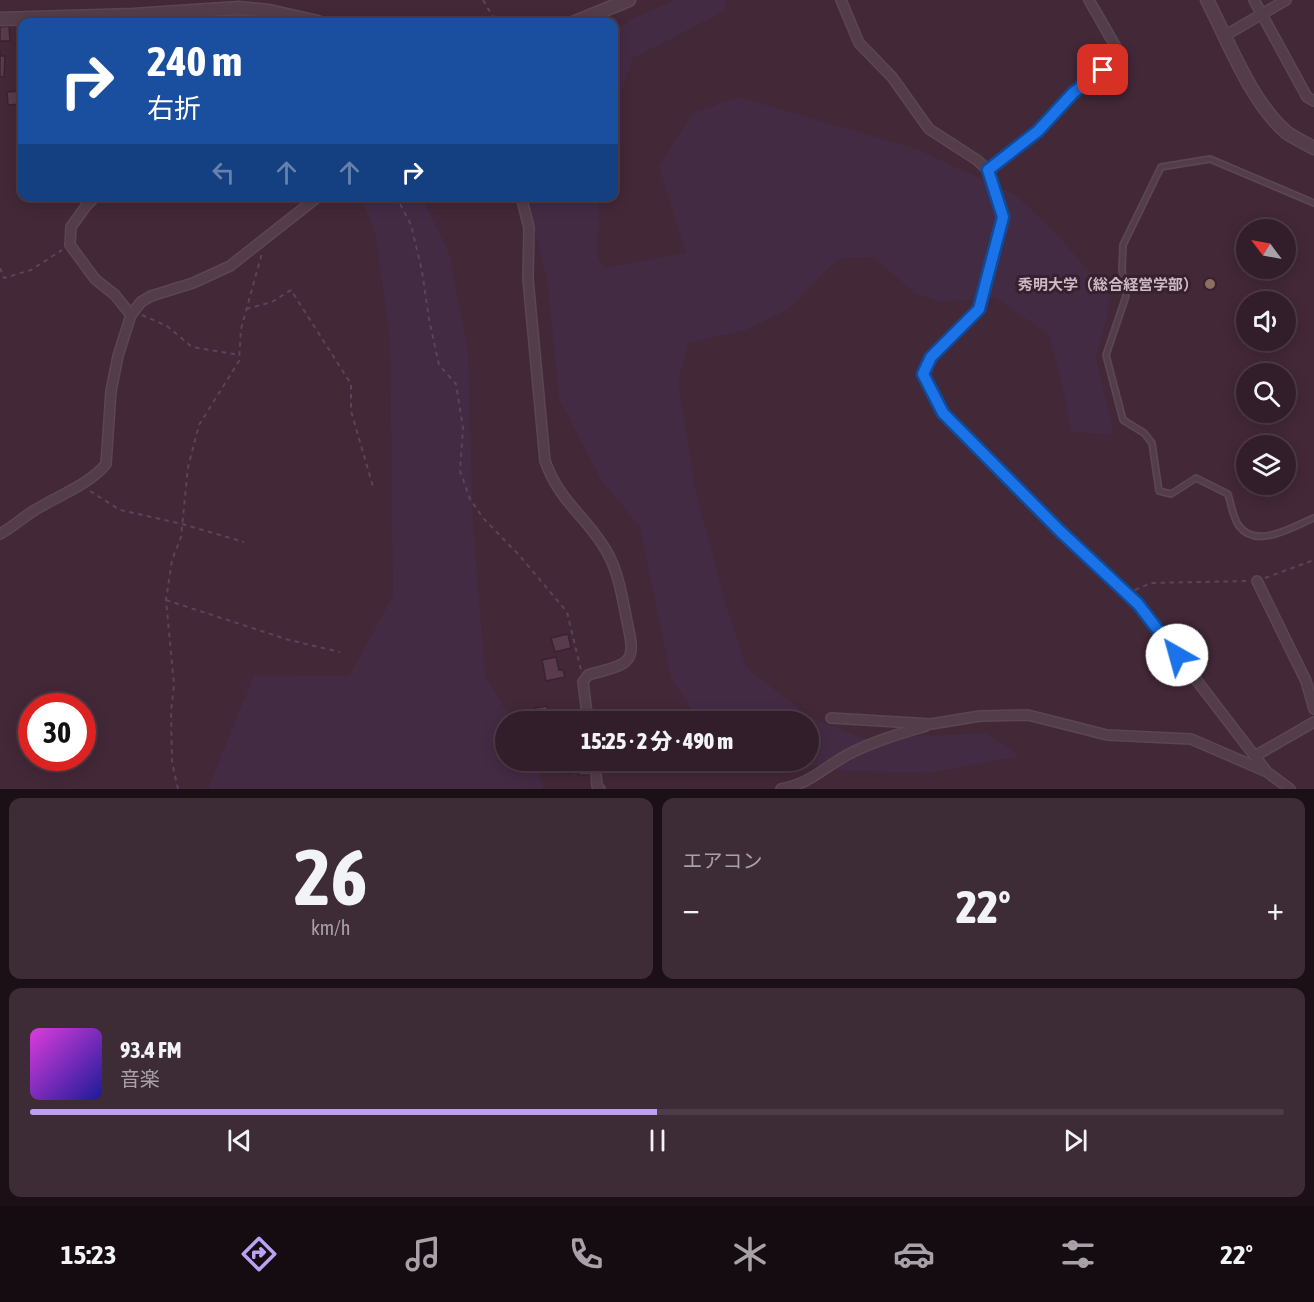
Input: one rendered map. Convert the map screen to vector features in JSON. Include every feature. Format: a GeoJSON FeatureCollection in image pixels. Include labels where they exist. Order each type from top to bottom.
{"type":"FeatureCollection","features":[{"type":"Feature","properties":{"kind":"street"},"geometry":{"type":"LineString","coordinates":[[585,18],[629,0]]}},
{"type":"Feature","properties":{"kind":"street"},"geometry":{"type":"LineString","coordinates":[[842,0],[859,43],[892,76],[929,129],[977,160],[988,170],[1003,217],[979,309],[931,357],[923,374],[943,413],[1060,531],[1138,604],[1267,772]]}},
{"type":"Feature","properties":{"kind":"street"},"geometry":{"type":"LineString","coordinates":[[988,170],[1038,131],[1073,93],[1121,56],[1089,0]]}},
{"type":"Feature","properties":{"kind":"street"},"geometry":{"type":"LineString","coordinates":[[1206,0],[1250,85],[1271,116],[1286,132],[1314,148]]}},
{"type":"Feature","properties":{"kind":"street"},"geometry":{"type":"LineString","coordinates":[[1254,0],[1307,97],[1314,101]]}},
{"type":"Feature","properties":{"kind":"street"},"geometry":{"type":"LineString","coordinates":[[1226,35],[1286,0]]}},
{"type":"Feature","properties":{"kind":"street"},"geometry":{"type":"LineString","coordinates":[[149,18],[239,8],[267,17]]}},
{"type":"Feature","properties":{"kind":"street"},"geometry":{"type":"LineString","coordinates":[[0,19],[18,19]]}},
{"type":"Feature","properties":{"kind":"street"},"geometry":{"type":"LineString","coordinates":[[91,201],[71,227],[70,245],[95,279],[132,313]]}},
{"type":"Feature","properties":{"kind":"street"},"geometry":{"type":"LineString","coordinates":[[0,534],[14,527],[31,512],[80,484],[106,464],[111,391],[118,356],[132,313],[141,302],[151,296],[192,283],[230,266],[312,201]]}},
{"type":"Feature","properties":{"kind":"street"},"geometry":{"type":"LineString","coordinates":[[522,201],[529,228],[528,279],[545,461],[563,497],[602,544],[613,564],[620,583],[631,645],[630,657],[625,663],[588,675],[583,682],[587,711]]}},
{"type":"Feature","properties":{"kind":"street"},"geometry":{"type":"LineString","coordinates":[[1257,580],[1306,681],[1314,709]]}},
{"type":"Feature","properties":{"kind":"street"},"geometry":{"type":"LineString","coordinates":[[781,789],[800,785],[863,747],[931,724],[980,716],[1028,715],[1107,735],[1191,739],[1267,772],[1290,789]]}},
{"type":"Feature","properties":{"kind":"street"},"geometry":{"type":"LineString","coordinates":[[831,718],[931,724]]}},
{"type":"Feature","properties":{"kind":"street"},"geometry":{"type":"LineString","coordinates":[[1255,756],[1314,722]]}},
{"type":"Feature","properties":{"kind":"street"},"geometry":{"type":"LineString","coordinates":[[596,771],[597,786],[600,789]]}},
{"type":"Feature","properties":{"kind":"lane"},"geometry":{"type":"LineString","coordinates":[[1314,203],[1210,159],[1161,167],[1124,245],[1122,270],[1126,296],[1106,355],[1123,420],[1144,433],[1152,443],[1159,490],[1171,494],[1196,478],[1228,494],[1239,526],[1247,533],[1259,537],[1278,533],[1314,518]]}},
{"type":"Feature","properties":{"kind":"path"},"geometry":{"type":"LineString","coordinates":[[483,0],[494,18]]}},
{"type":"Feature","properties":{"kind":"path"},"geometry":{"type":"LineString","coordinates":[[399,201],[411,225],[422,271],[439,366],[456,384],[463,428],[460,471],[470,499],[483,518],[519,555],[567,612],[583,682]]}},
{"type":"Feature","properties":{"kind":"path"},"geometry":{"type":"LineString","coordinates":[[178,789],[172,762],[171,712],[174,685],[166,600],[172,560],[181,537],[188,467],[199,425],[239,361],[241,329],[262,255],[260,241]]}},
{"type":"Feature","properties":{"kind":"path"},"geometry":{"type":"LineString","coordinates":[[0,268],[4,278],[31,270],[70,245]]}},
{"type":"Feature","properties":{"kind":"path"},"geometry":{"type":"LineString","coordinates":[[246,309],[272,302],[291,290],[351,384],[351,411],[374,490]]}},
{"type":"Feature","properties":{"kind":"path"},"geometry":{"type":"LineString","coordinates":[[132,313],[166,326],[192,347],[239,356]]}},
{"type":"Feature","properties":{"kind":"path"},"geometry":{"type":"LineString","coordinates":[[80,484],[120,510],[182,524],[244,542]]}},
{"type":"Feature","properties":{"kind":"path"},"geometry":{"type":"LineString","coordinates":[[1127,593],[1151,583],[1257,580],[1314,561]]}},
{"type":"Feature","properties":{"kind":"path"},"geometry":{"type":"LineString","coordinates":[[166,600],[289,640],[340,652]]}},
{"type":"Feature","properties":{"kind":"shaded area"},"geometry":{"type":"Polygon","coordinates":[[[675,0],[724,0],[727,10],[633,58],[618,102],[618,28],[630,20],[675,0]]]}},
{"type":"Feature","properties":{"kind":"shaded area"},"geometry":{"type":"Polygon","coordinates":[[[739,97],[917,149],[1016,195],[1062,240],[1109,295],[1107,318],[1096,357],[1114,435],[1071,432],[1062,382],[1048,334],[995,298],[940,302],[914,293],[874,257],[838,259],[790,308],[746,330],[689,343],[678,381],[695,489],[725,600],[746,667],[802,711],[693,711],[671,677],[640,527],[601,480],[559,399],[548,285],[530,212],[530,201],[599,201],[598,258],[604,268],[686,253],[659,167],[692,113],[739,97]]]}},
{"type":"Feature","properties":{"kind":"shaded area"},"geometry":{"type":"Polygon","coordinates":[[[362,201],[424,201],[449,253],[468,350],[473,523],[485,675],[506,711],[495,711],[495,771],[538,771],[544,789],[208,789],[254,675],[349,676],[393,596],[390,339],[375,232],[362,201]]]}},
{"type":"Feature","properties":{"kind":"shaded area"},"geometry":{"type":"Polygon","coordinates":[[[819,721],[864,739],[986,733],[1020,756],[929,773],[848,771],[819,766],[819,721]]]}},
{"type":"Feature","properties":{"kind":"building"},"geometry":{"type":"Polygon","coordinates":[[[9,26],[10,41],[0,41],[0,27],[9,26]]]}},
{"type":"Feature","properties":{"kind":"building"},"geometry":{"type":"Polygon","coordinates":[[[0,51],[1,56],[5,56],[4,77],[0,77],[0,51]]]}},
{"type":"Feature","properties":{"kind":"building"},"geometry":{"type":"Polygon","coordinates":[[[18,91],[18,104],[8,105],[7,92],[18,91]]]}},
{"type":"Feature","properties":{"kind":"building"},"geometry":{"type":"Polygon","coordinates":[[[568,634],[571,648],[555,652],[551,638],[568,634]]]}},
{"type":"Feature","properties":{"kind":"building"},"geometry":{"type":"Polygon","coordinates":[[[556,657],[559,670],[563,670],[565,677],[546,681],[542,660],[556,657]]]}},
{"type":"Feature","properties":{"kind":"building"},"geometry":{"type":"Polygon","coordinates":[[[547,706],[548,711],[536,711],[535,708],[547,706]]]}},
{"type":"Feature","properties":{"kind":"building"},"geometry":{"type":"Polygon","coordinates":[[[576,771],[592,771],[592,775],[579,775],[576,771]]]}},
{"type":"Feature","properties":{"kind":"place","name":"秀明大学（総合経営学部）"},"geometry":{"type":"Point","coordinates":[1210,284]}},
{"type":"Feature","properties":{"kind":"route"},"geometry":{"type":"LineString","coordinates":[[1103,70],[1073,93],[1038,131],[988,170],[1003,217],[979,309],[931,357],[923,374],[943,413],[1060,531],[1138,604],[1177,655]]}}]}
